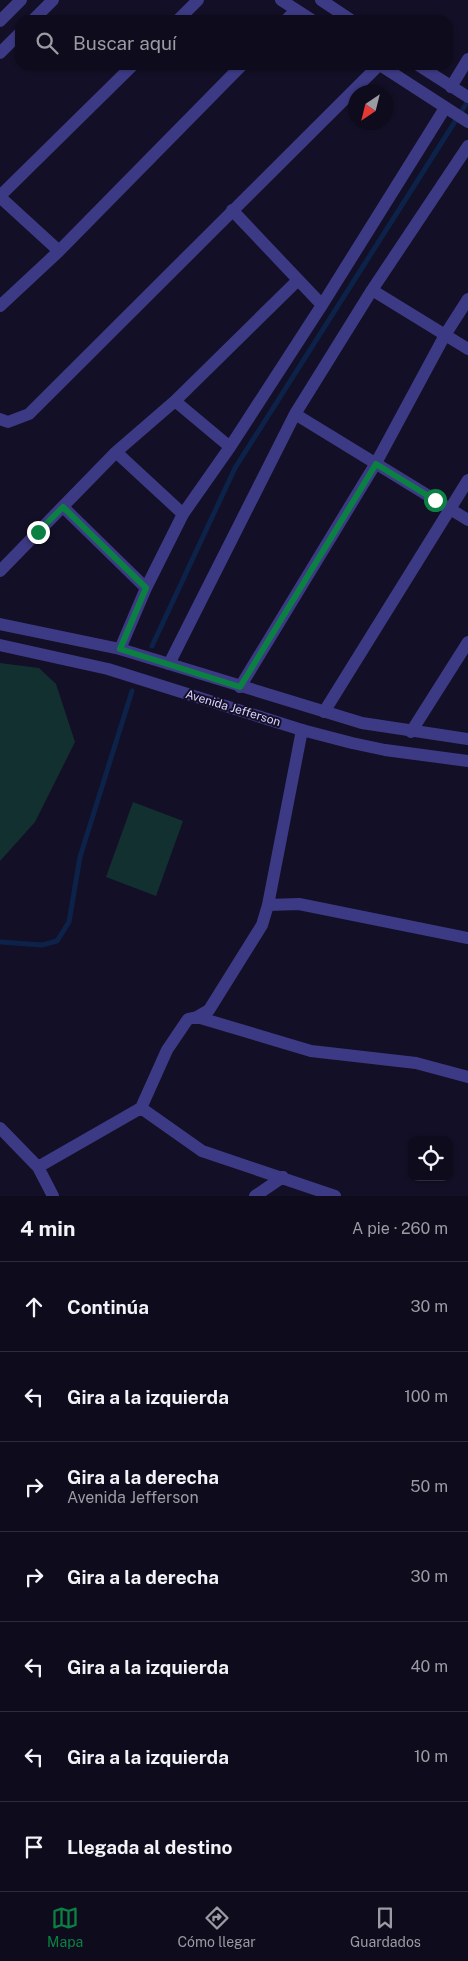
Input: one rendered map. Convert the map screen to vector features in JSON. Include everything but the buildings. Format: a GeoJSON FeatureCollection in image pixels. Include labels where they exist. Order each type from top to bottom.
{"type":"FeatureCollection","features":[{"type":"Feature","properties":{"kind":"street"},"geometry":{"type":"LineString","coordinates":[[0,21],[21,0]]}},
{"type":"Feature","properties":{"kind":"street"},"geometry":{"type":"LineString","coordinates":[[38,15],[53,0]]}},
{"type":"Feature","properties":{"kind":"street"},"geometry":{"type":"LineString","coordinates":[[183,15],[198,0]]}},
{"type":"Feature","properties":{"kind":"street"},"geometry":{"type":"LineString","coordinates":[[281,0],[304,15]]}},
{"type":"Feature","properties":{"kind":"street"},"geometry":{"type":"LineString","coordinates":[[321,0],[344,15]]}},
{"type":"Feature","properties":{"kind":"street"},"geometry":{"type":"LineString","coordinates":[[291,15],[296,10]]}},
{"type":"Feature","properties":{"kind":"street"},"geometry":{"type":"LineString","coordinates":[[0,53],[15,38]]}},
{"type":"Feature","properties":{"kind":"street"},"geometry":{"type":"LineString","coordinates":[[451,87],[468,58]]}},
{"type":"Feature","properties":{"kind":"street"},"geometry":{"type":"LineString","coordinates":[[59,251],[0,196],[128,70]]}},
{"type":"Feature","properties":{"kind":"street"},"geometry":{"type":"LineString","coordinates":[[0,306],[59,251],[237,70]]}},
{"type":"Feature","properties":{"kind":"street"},"geometry":{"type":"LineString","coordinates":[[0,419],[8,422],[29,414],[374,70]]}},
{"type":"Feature","properties":{"kind":"street"},"geometry":{"type":"LineString","coordinates":[[387,70],[468,122]]}},
{"type":"Feature","properties":{"kind":"street"},"geometry":{"type":"LineString","coordinates":[[426,70],[468,97]]}},
{"type":"Feature","properties":{"kind":"street"},"geometry":{"type":"LineString","coordinates":[[120,649],[146,588],[183,514],[230,447],[445,108]]}},
{"type":"Feature","properties":{"kind":"street"},"geometry":{"type":"LineString","coordinates":[[169,664],[295,414],[372,290],[468,146]]}},
{"type":"Feature","properties":{"kind":"street"},"geometry":{"type":"LineString","coordinates":[[232,210],[322,304]]}},
{"type":"Feature","properties":{"kind":"street"},"geometry":{"type":"LineString","coordinates":[[0,571],[116,452],[175,401],[298,280]]}},
{"type":"Feature","properties":{"kind":"street"},"geometry":{"type":"LineString","coordinates":[[372,290],[468,349]]}},
{"type":"Feature","properties":{"kind":"street"},"geometry":{"type":"LineString","coordinates":[[240,687],[376,464],[445,335],[468,298]]}},
{"type":"Feature","properties":{"kind":"street"},"geometry":{"type":"LineString","coordinates":[[175,401],[230,447]]}},
{"type":"Feature","properties":{"kind":"street"},"geometry":{"type":"LineString","coordinates":[[295,414],[468,520]]}},
{"type":"Feature","properties":{"kind":"street"},"geometry":{"type":"LineString","coordinates":[[116,452],[183,514]]}},
{"type":"Feature","properties":{"kind":"street"},"geometry":{"type":"LineString","coordinates":[[324,712],[468,480]]}},
{"type":"Feature","properties":{"kind":"street"},"geometry":{"type":"LineString","coordinates":[[63,507],[146,588]]}},
{"type":"Feature","properties":{"kind":"street","name":"Avenida Jefferson"},"geometry":{"type":"LineString","coordinates":[[0,624],[120,649],[362,723],[411,732],[468,739]]}},
{"type":"Feature","properties":{"kind":"street"},"geometry":{"type":"LineString","coordinates":[[411,732],[468,642]]}},
{"type":"Feature","properties":{"kind":"street","name":"Avenida Jefferson"},"geometry":{"type":"LineString","coordinates":[[0,645],[108,669],[302,730],[385,750],[468,760]]}},
{"type":"Feature","properties":{"kind":"street"},"geometry":{"type":"LineString","coordinates":[[38,1168],[141,1108],[167,1050],[188,1019],[197,1017],[209,1010],[262,924],[268,905],[302,730]]}},
{"type":"Feature","properties":{"kind":"street"},"geometry":{"type":"LineString","coordinates":[[268,905],[299,904],[468,938]]}},
{"type":"Feature","properties":{"kind":"street"},"geometry":{"type":"LineString","coordinates":[[197,1017],[311,1051],[416,1063],[468,1077]]}},
{"type":"Feature","properties":{"kind":"street"},"geometry":{"type":"LineString","coordinates":[[141,1108],[202,1151],[335,1196]]}},
{"type":"Feature","properties":{"kind":"street"},"geometry":{"type":"LineString","coordinates":[[0,1128],[38,1168],[53,1196]]}},
{"type":"Feature","properties":{"kind":"street"},"geometry":{"type":"LineString","coordinates":[[255,1196],[283,1177]]}},
{"type":"Feature","properties":{"kind":"green space"},"geometry":{"type":"Polygon","coordinates":[[[0,663],[39,668],[56,684],[75,742],[35,822],[0,861],[0,663]]]}},
{"type":"Feature","properties":{"kind":"green space"},"geometry":{"type":"Polygon","coordinates":[[[133,802],[183,821],[156,896],[106,877],[133,802]]]}},
{"type":"Feature","properties":{"kind":"waterway"},"geometry":{"type":"LineString","coordinates":[[152,646],[235,468],[468,101]]}},
{"type":"Feature","properties":{"kind":"waterway"},"geometry":{"type":"LineString","coordinates":[[0,942],[42,945],[57,941],[69,922],[80,857],[132,691]]}},
{"type":"Feature","properties":{"kind":"route"},"geometry":{"type":"LineString","coordinates":[[38,532],[63,507],[146,588],[120,649],[240,687],[376,464],[435,500]]}}]}
